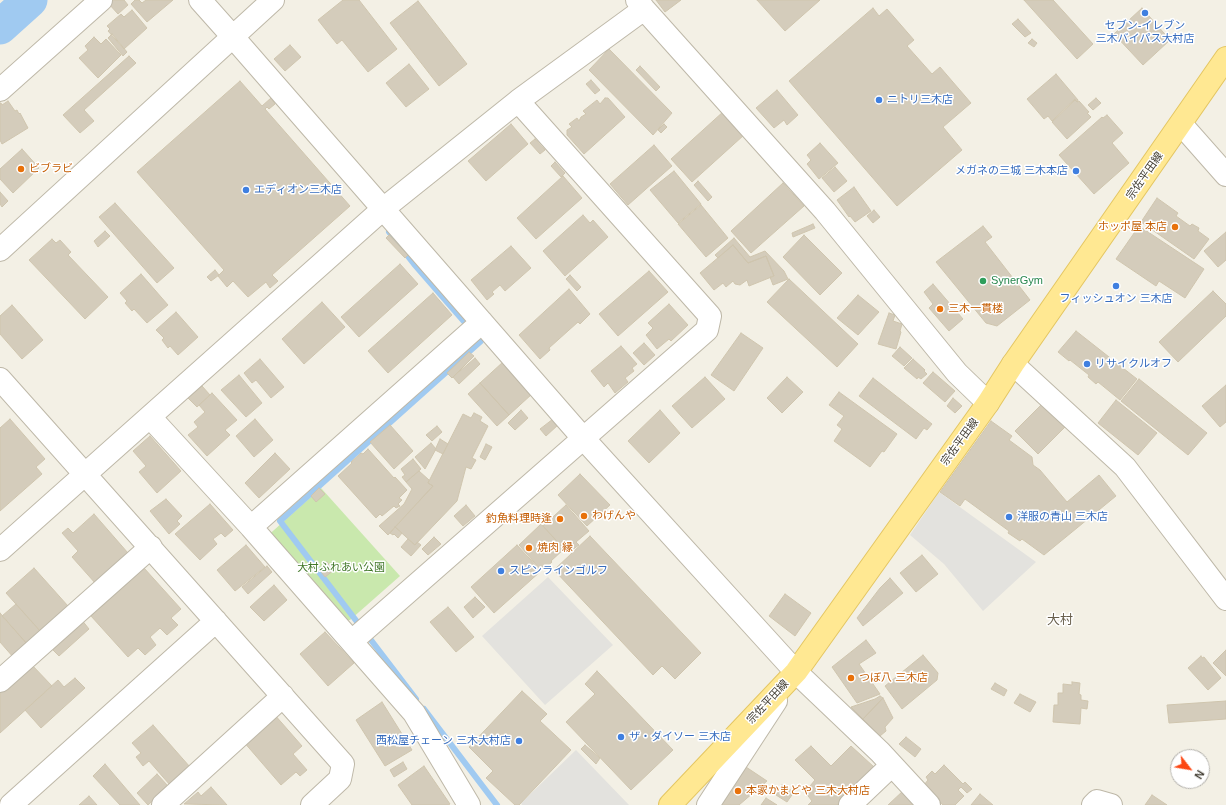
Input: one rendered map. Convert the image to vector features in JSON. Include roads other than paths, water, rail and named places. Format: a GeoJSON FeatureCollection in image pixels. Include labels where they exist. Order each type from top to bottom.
{"type":"FeatureCollection","features":[{"type":"Feature","properties":{"kind":"main road","name":"宗佐平田線"},"geometry":{"type":"LineString","coordinates":[[670,805],[796,672],[988,403],[1013,364],[1226,58]]}},
{"type":"Feature","properties":{"kind":"street"},"geometry":{"type":"LineString","coordinates":[[0,90],[101,0]]}},
{"type":"Feature","properties":{"kind":"street"},"geometry":{"type":"LineString","coordinates":[[200,0],[584,438],[796,672],[892,765],[929,805]]}},
{"type":"Feature","properties":{"kind":"street"},"geometry":{"type":"LineString","coordinates":[[2,244],[273,0]]}},
{"type":"Feature","properties":{"kind":"street"},"geometry":{"type":"LineString","coordinates":[[0,550],[383,209],[641,5],[825,211],[957,373],[988,403]]}},
{"type":"Feature","properties":{"kind":"street"},"geometry":{"type":"LineString","coordinates":[[352,641],[707,330],[710,316],[518,101]]}},
{"type":"Feature","properties":{"kind":"street"},"geometry":{"type":"LineString","coordinates":[[1181,124],[1226,175]]}},
{"type":"Feature","properties":{"kind":"street"},"geometry":{"type":"LineString","coordinates":[[251,527],[482,322]]}},
{"type":"Feature","properties":{"kind":"street"},"geometry":{"type":"LineString","coordinates":[[1013,364],[1125,467],[1226,598]]}},
{"type":"Feature","properties":{"kind":"street"},"geometry":{"type":"LineString","coordinates":[[0,380],[86,474],[343,764],[340,779],[312,805]]}},
{"type":"Feature","properties":{"kind":"street"},"geometry":{"type":"LineString","coordinates":[[150,417],[251,527],[414,713],[470,805]]}},
{"type":"Feature","properties":{"kind":"street"},"geometry":{"type":"LineString","coordinates":[[0,681],[151,548]]}},
{"type":"Feature","properties":{"kind":"street"},"geometry":{"type":"LineString","coordinates":[[11,805],[216,621]]}},
{"type":"Feature","properties":{"kind":"street"},"geometry":{"type":"LineString","coordinates":[[708,805],[796,672]]}},
{"type":"Feature","properties":{"kind":"street"},"geometry":{"type":"LineString","coordinates":[[163,805],[283,696]]}},
{"type":"Feature","properties":{"kind":"street"},"geometry":{"type":"LineString","coordinates":[[850,805],[892,765]]}},
{"type":"Feature","properties":{"kind":"street"},"geometry":{"type":"LineString","coordinates":[[1093,805],[1097,801],[1111,805]]}},
{"type":"Feature","properties":{"kind":"waterway"},"geometry":{"type":"LineString","coordinates":[[0,27],[30,0]]}},
{"type":"Feature","properties":{"kind":"waterway"},"geometry":{"type":"LineString","coordinates":[[389,232],[414,264],[481,341],[280,521],[416,699]]}},
{"type":"Feature","properties":{"kind":"waterway"},"geometry":{"type":"LineString","coordinates":[[424,709],[497,805]]}},
{"type":"Feature","properties":{"kind":"place","name":"セブン-イレブン 三木バイパス大村店"},"geometry":{"type":"Point","coordinates":[1145,13]}},
{"type":"Feature","properties":{"kind":"place","name":"ニトリ三木店"},"geometry":{"type":"Point","coordinates":[879,100]}},
{"type":"Feature","properties":{"kind":"place","name":"ビブラビ"},"geometry":{"type":"Point","coordinates":[21,169]}},
{"type":"Feature","properties":{"kind":"place","name":"メガネの三城 三木本店"},"geometry":{"type":"Point","coordinates":[1076,171]}},
{"type":"Feature","properties":{"kind":"place","name":"エディオン三木店"},"geometry":{"type":"Point","coordinates":[246,190]}},
{"type":"Feature","properties":{"kind":"place","name":"ホッポ屋 本店"},"geometry":{"type":"Point","coordinates":[1175,227]}},
{"type":"Feature","properties":{"kind":"place","name":"SynerGym"},"geometry":{"type":"Point","coordinates":[983,281]}},
{"type":"Feature","properties":{"kind":"place","name":"フィッシュオン 三木店"},"geometry":{"type":"Point","coordinates":[1116,286]}},
{"type":"Feature","properties":{"kind":"place","name":"三木一貫楼"},"geometry":{"type":"Point","coordinates":[940,309]}},
{"type":"Feature","properties":{"kind":"place","name":"リサイクルオフ"},"geometry":{"type":"Point","coordinates":[1087,364]}},
{"type":"Feature","properties":{"kind":"place","name":"わげんや"},"geometry":{"type":"Point","coordinates":[584,516]}},
{"type":"Feature","properties":{"kind":"place","name":"洋服の青山 三木店"},"geometry":{"type":"Point","coordinates":[1009,517]}},
{"type":"Feature","properties":{"kind":"place","name":"釣魚料理時逢"},"geometry":{"type":"Point","coordinates":[560,519]}},
{"type":"Feature","properties":{"kind":"place","name":"焼肉 縁"},"geometry":{"type":"Point","coordinates":[529,548]}},
{"type":"Feature","properties":{"kind":"place","name":"スピンラインゴルフ"},"geometry":{"type":"Point","coordinates":[501,571]}},
{"type":"Feature","properties":{"kind":"place","name":"つぼ八 三木店"},"geometry":{"type":"Point","coordinates":[851,678]}},
{"type":"Feature","properties":{"kind":"place","name":"ザ・ダイソー 三木店"},"geometry":{"type":"Point","coordinates":[621,737]}},
{"type":"Feature","properties":{"kind":"place","name":"西松屋チェーン 三木大村店"},"geometry":{"type":"Point","coordinates":[519,741]}},
{"type":"Feature","properties":{"kind":"place","name":"本家かまどや 三木大村店"},"geometry":{"type":"Point","coordinates":[738,791]}},
{"type":"Feature","properties":{"kind":"district","name":"大村"},"geometry":{"type":"Point","coordinates":[1060,620]}},
{"type":"Feature","properties":{"kind":"park label","name":"大村ふれあい公園"},"geometry":{"type":"Point","coordinates":[341,568]}}]}
